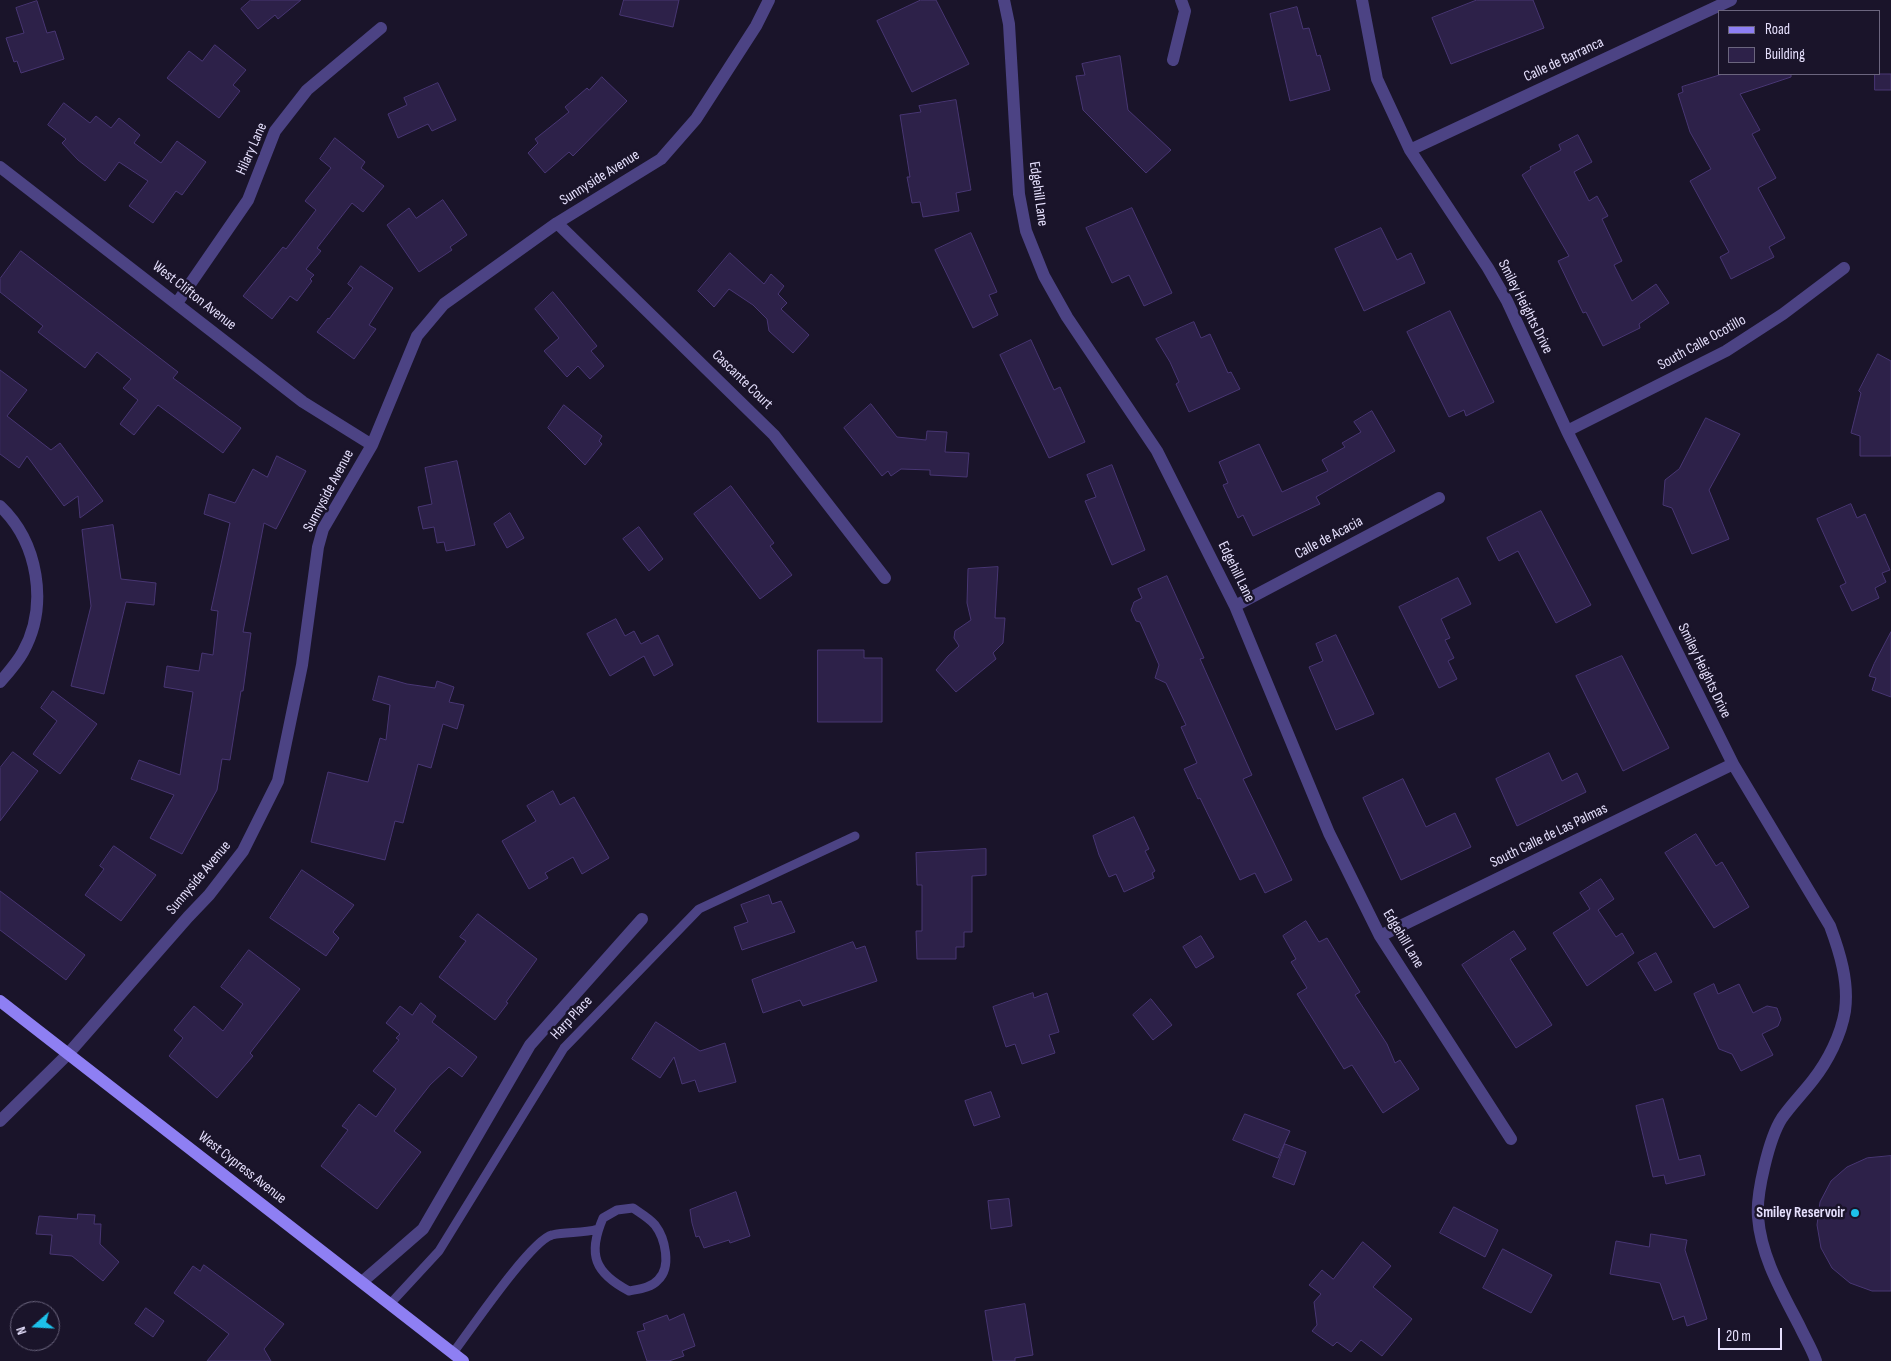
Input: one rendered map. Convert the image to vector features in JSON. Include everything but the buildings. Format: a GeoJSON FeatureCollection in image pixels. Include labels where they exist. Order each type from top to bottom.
{"type":"FeatureCollection","features":[{"type":"Feature","properties":{"kind":"main road","name":"West Cypress Avenue"},"geometry":{"type":"LineString","coordinates":[[0,1001],[458,1357]]}},
{"type":"Feature","properties":{"kind":"street","name":"Sunnyside Avenue"},"geometry":{"type":"LineString","coordinates":[[0,1121],[68,1054],[209,895],[243,851],[278,781],[302,665],[318,547],[323,529],[372,445],[417,336],[444,304],[558,223],[660,159],[696,119],[756,26],[769,0]]}},
{"type":"Feature","properties":{"kind":"street","name":"Edgehill Lane"},"geometry":{"type":"LineString","coordinates":[[1004,0],[1009,24],[1019,194],[1026,231],[1044,276],[1067,317],[1156,451],[1235,606],[1329,833],[1380,936],[1511,1139]]}},
{"type":"Feature","properties":{"kind":"street"},"geometry":{"type":"LineString","coordinates":[[1173,60],[1185,11],[1181,0]]}},
{"type":"Feature","properties":{"kind":"street","name":"Smiley Heights Drive"},"geometry":{"type":"LineString","coordinates":[[1362,0],[1377,79],[1410,150],[1507,300],[1566,431],[1733,764],[1830,926],[1841,955],[1845,984],[1845,1012],[1834,1044],[1815,1078],[1781,1120],[1768,1152],[1760,1192],[1758,1216],[1761,1239],[1777,1283],[1816,1361]]}},
{"type":"Feature","properties":{"kind":"street","name":"Calle de Barranca"},"geometry":{"type":"LineString","coordinates":[[1410,150],[1731,0]]}},
{"type":"Feature","properties":{"kind":"street","name":"Hilary Lane"},"geometry":{"type":"LineString","coordinates":[[176,303],[248,200],[275,131],[307,90],[381,28]]}},
{"type":"Feature","properties":{"kind":"street","name":"West Clifton Avenue"},"geometry":{"type":"LineString","coordinates":[[0,167],[303,402],[372,445]]}},
{"type":"Feature","properties":{"kind":"street","name":"Cascante Court"},"geometry":{"type":"LineString","coordinates":[[558,223],[774,435],[885,578]]}},
{"type":"Feature","properties":{"kind":"street","name":"South Calle Ocotillo"},"geometry":{"type":"LineString","coordinates":[[1566,431],[1726,351],[1783,314],[1844,268]]}},
{"type":"Feature","properties":{"kind":"street","name":"Calle de Acacia"},"geometry":{"type":"LineString","coordinates":[[1235,606],[1439,498]]}},
{"type":"Feature","properties":{"kind":"street"},"geometry":{"type":"LineString","coordinates":[[0,506],[12,517],[28,544],[35,573],[38,598],[32,631],[23,652],[0,682]]}},
{"type":"Feature","properties":{"kind":"street","name":"South Calle de Las Palmas"},"geometry":{"type":"LineString","coordinates":[[1380,936],[1733,764]]}},
{"type":"Feature","properties":{"kind":"street","name":"Harp Place"},"geometry":{"type":"LineString","coordinates":[[362,1282],[423,1229],[530,1045],[642,919]]}},
{"type":"Feature","properties":{"kind":"lane","name":"Harp Place"},"geometry":{"type":"LineString","coordinates":[[390,1304],[439,1251],[564,1048],[699,909],[855,836]]}},
{"type":"Feature","properties":{"kind":"lane"},"geometry":{"type":"LineString","coordinates":[[458,1357],[518,1266],[535,1247],[550,1235],[584,1233],[598,1229],[603,1218],[616,1210],[633,1208],[654,1223],[662,1237],[666,1268],[659,1280],[645,1288],[629,1291],[605,1275],[596,1261],[594,1245],[598,1229]]}},
{"type":"Feature","properties":{"kind":"place","name":"Smiley Reservoir"},"geometry":{"type":"Point","coordinates":[1855,1213]}}]}
